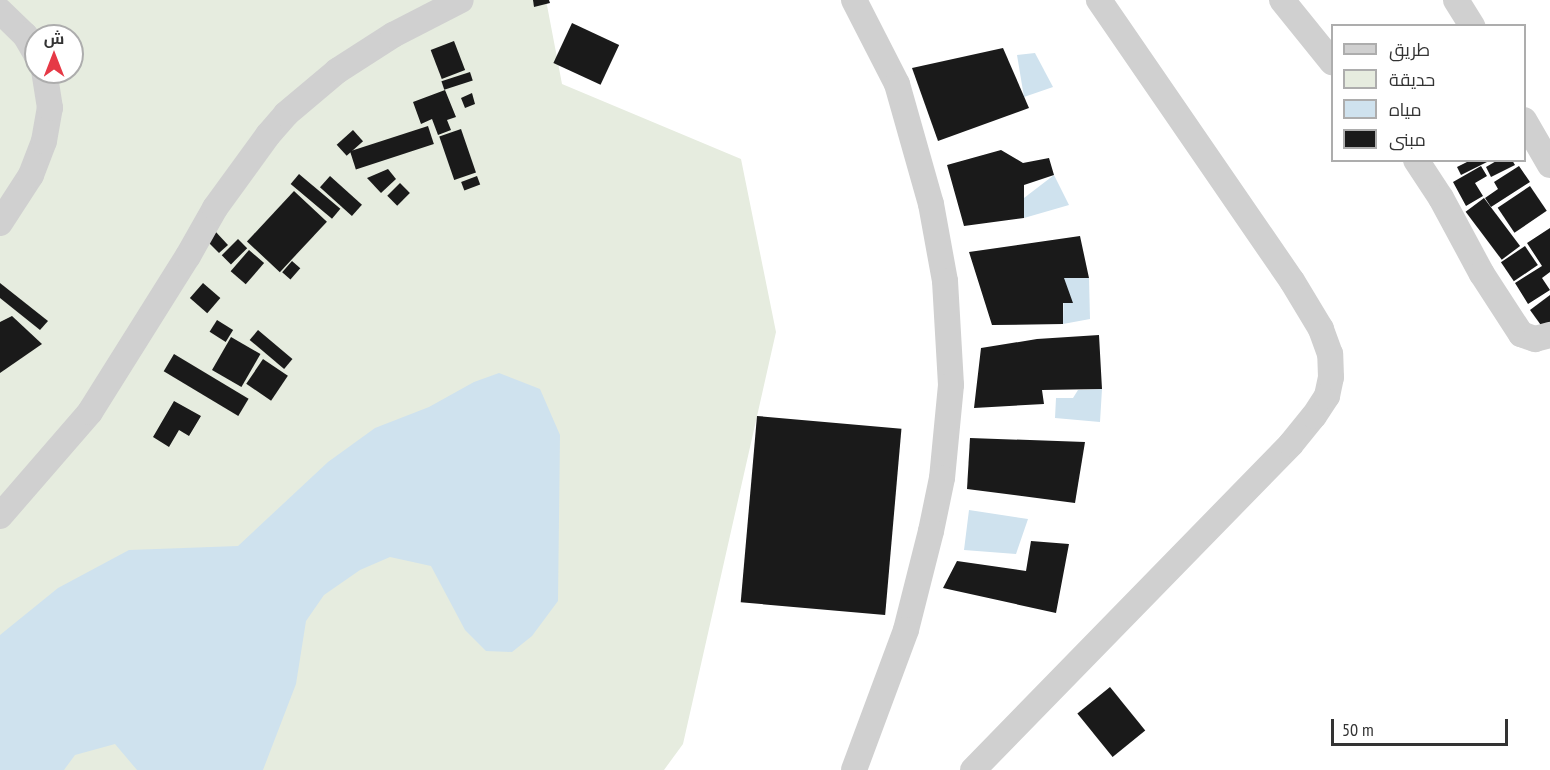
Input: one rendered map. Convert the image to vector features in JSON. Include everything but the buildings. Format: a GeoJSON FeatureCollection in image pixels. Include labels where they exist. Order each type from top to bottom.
{"type":"FeatureCollection","features":[{"type":"Feature","properties":{"kind":"street"},"geometry":{"type":"LineString","coordinates":[[0,516],[90,412],[182,266],[215,208],[286,114],[337,71],[393,35],[461,0]]}},
{"type":"Feature","properties":{"kind":"street"},"geometry":{"type":"LineString","coordinates":[[854,0],[897,84],[931,204],[945,281],[951,385],[944,468],[932,531],[906,630],[854,770]]}},
{"type":"Feature","properties":{"kind":"street"},"geometry":{"type":"LineString","coordinates":[[974,770],[1291,444],[1327,396],[1331,377],[1330,354],[1321,329],[1292,281],[1099,0]]}},
{"type":"Feature","properties":{"kind":"street"},"geometry":{"type":"LineString","coordinates":[[1282,0],[1331,61]]}},
{"type":"Feature","properties":{"kind":"street"},"geometry":{"type":"LineString","coordinates":[[1456,0],[1471,24]]}},
{"type":"Feature","properties":{"kind":"street"},"geometry":{"type":"LineString","coordinates":[[0,11],[24,34]]}},
{"type":"Feature","properties":{"kind":"street"},"geometry":{"type":"LineString","coordinates":[[0,223],[31,175],[44,141],[50,108],[46,84]]}},
{"type":"Feature","properties":{"kind":"street"},"geometry":{"type":"LineString","coordinates":[[1526,123],[1550,165]]}},
{"type":"Feature","properties":{"kind":"street"},"geometry":{"type":"LineString","coordinates":[[1417,162],[1521,334],[1535,339],[1550,335]]}},
{"type":"Feature","properties":{"kind":"green space"},"geometry":{"type":"Polygon","coordinates":[[[0,0],[546,0],[562,84],[741,159],[776,332],[683,744],[664,770],[0,770],[0,0]]]}},
{"type":"Feature","properties":{"kind":"water"},"geometry":{"type":"Polygon","coordinates":[[[1035,53],[1053,87],[1024,97],[1017,55],[1035,53]]]}},
{"type":"Feature","properties":{"kind":"water"},"geometry":{"type":"Polygon","coordinates":[[[1054,175],[1069,205],[1024,218],[1024,198],[1054,175]]]}},
{"type":"Feature","properties":{"kind":"water"},"geometry":{"type":"Polygon","coordinates":[[[1064,278],[1089,278],[1090,319],[1063,324],[1064,278]]]}},
{"type":"Feature","properties":{"kind":"water"},"geometry":{"type":"Polygon","coordinates":[[[499,373],[540,389],[560,435],[558,601],[532,636],[512,652],[486,651],[465,630],[431,566],[390,557],[360,570],[324,595],[306,621],[296,684],[263,770],[137,770],[115,744],[75,755],[64,770],[0,770],[0,635],[58,588],[129,550],[238,546],[328,462],[375,428],[429,407],[474,382],[499,373]]]}},
{"type":"Feature","properties":{"kind":"water"},"geometry":{"type":"Polygon","coordinates":[[[1102,389],[1100,422],[1055,418],[1056,398],[1073,398],[1078,390],[1102,389]]]}},
{"type":"Feature","properties":{"kind":"water"},"geometry":{"type":"Polygon","coordinates":[[[969,510],[1028,519],[1016,554],[964,550],[969,510]]]}}]}
